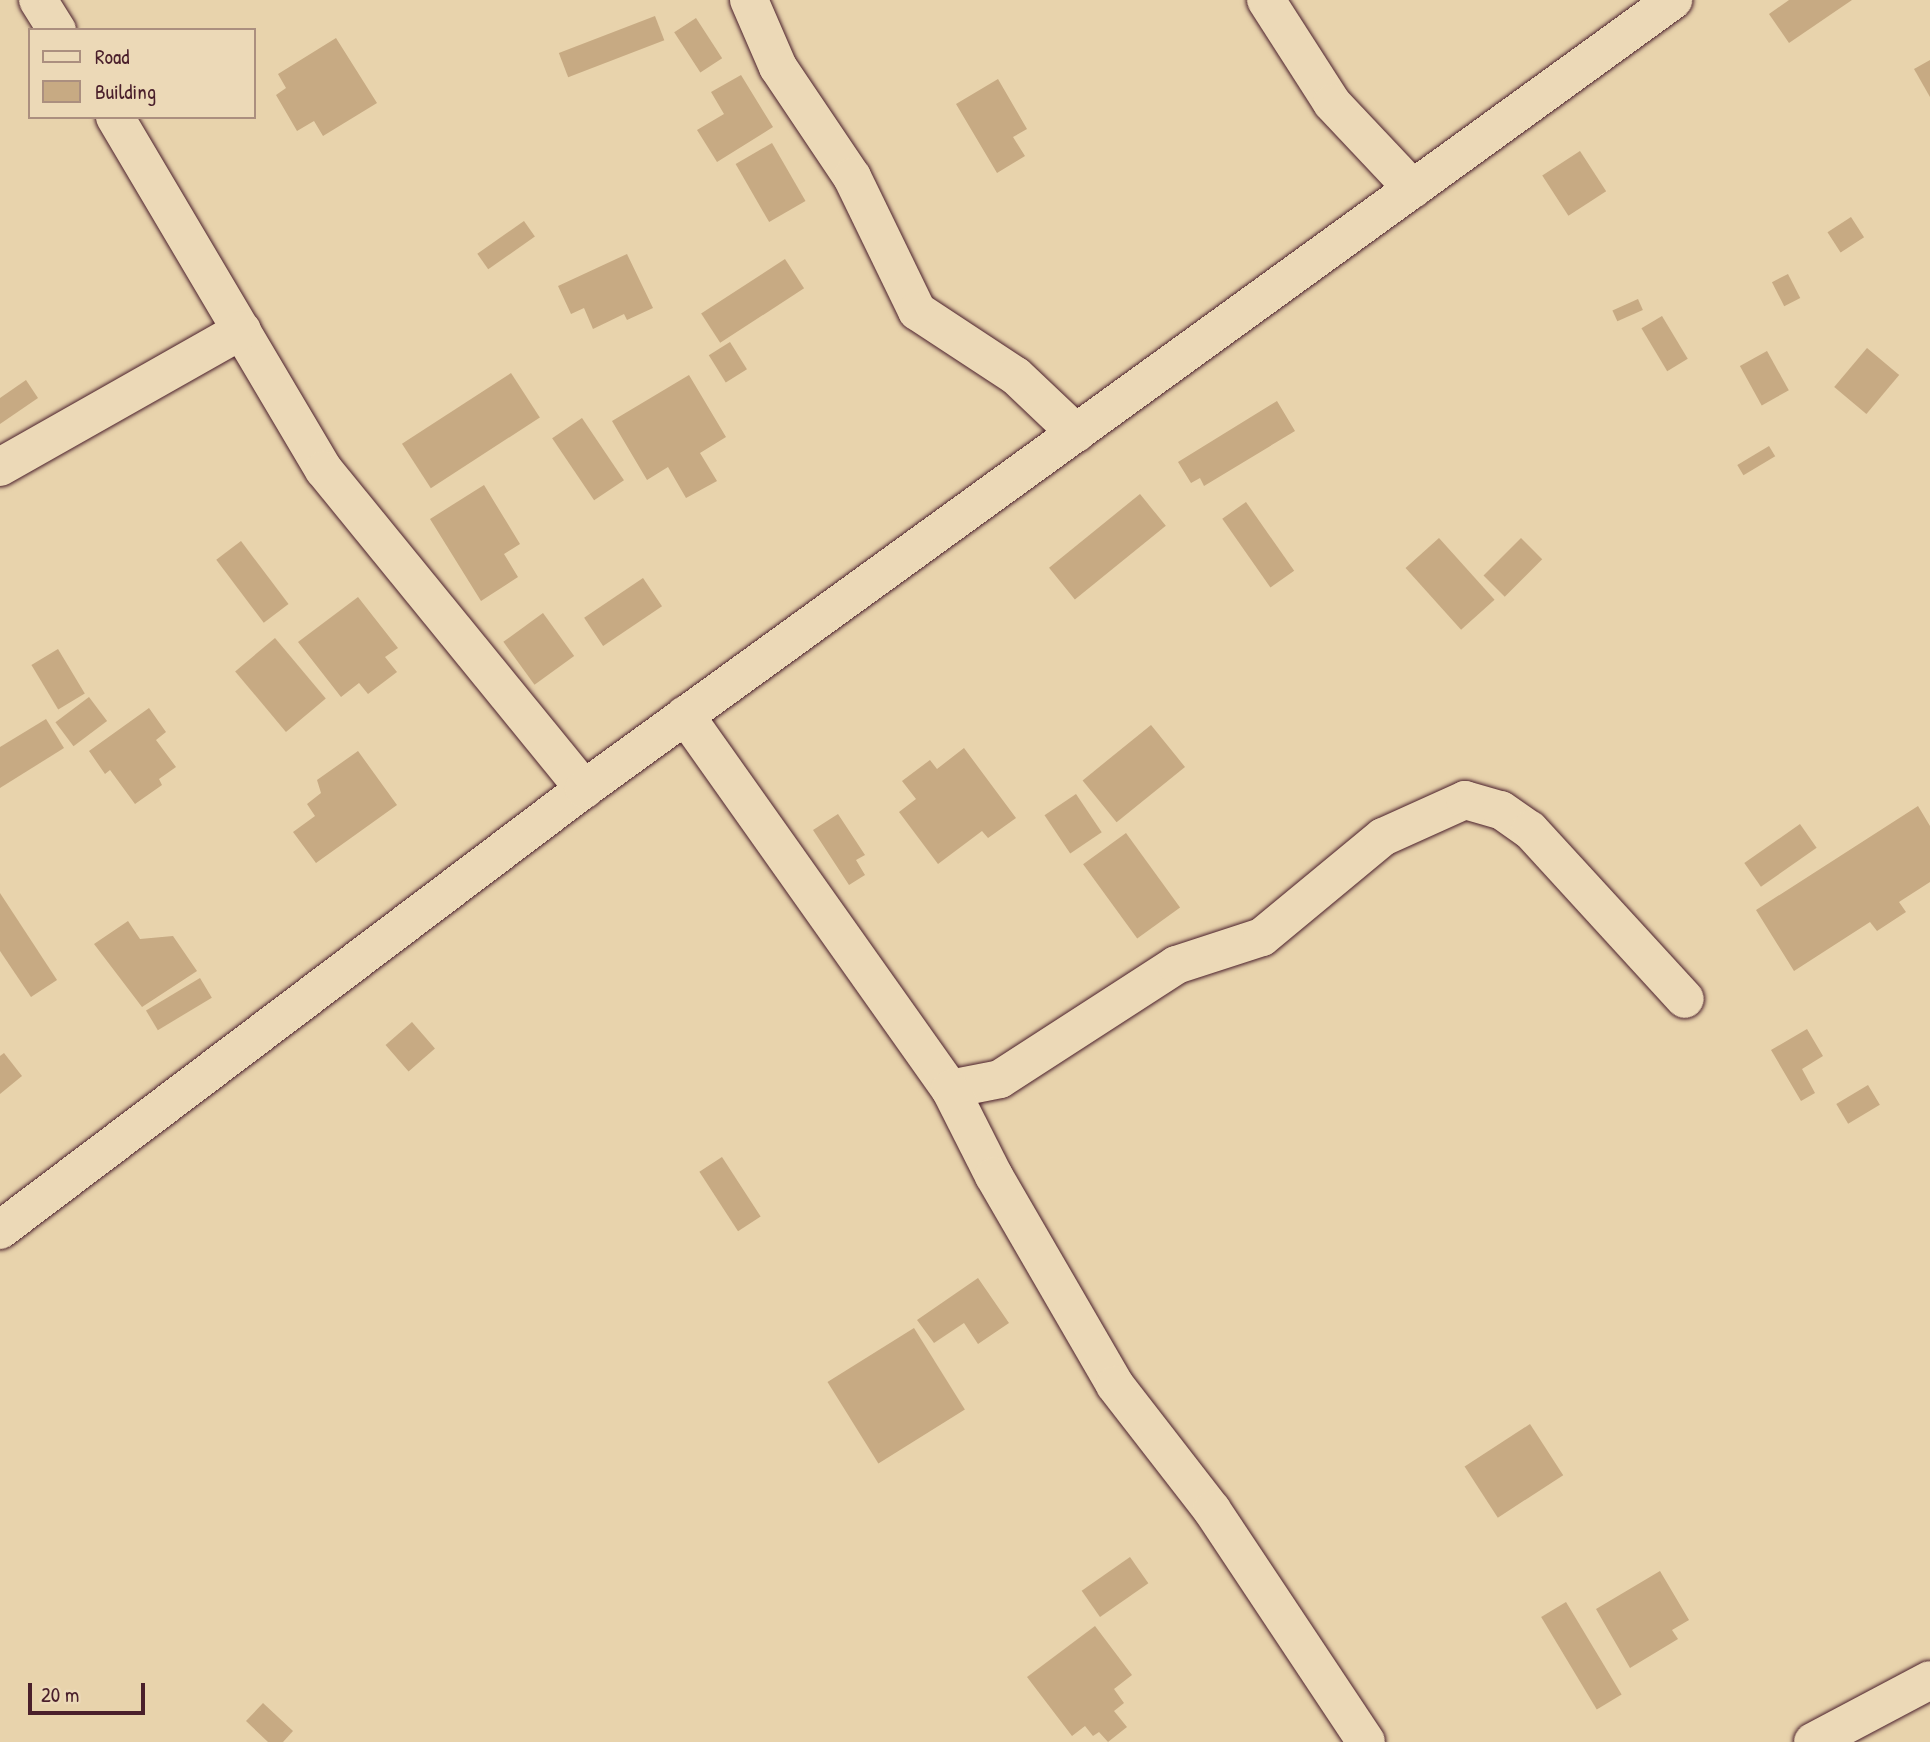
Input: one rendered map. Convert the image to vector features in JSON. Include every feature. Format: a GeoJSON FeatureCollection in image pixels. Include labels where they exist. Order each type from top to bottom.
{"type":"FeatureCollection","features":[{"type":"Feature","properties":{"kind":"street"},"geometry":{"type":"LineString","coordinates":[[38,0],[56,28]]}},
{"type":"Feature","properties":{"kind":"street"},"geometry":{"type":"LineString","coordinates":[[750,0],[778,67],[852,177],[917,311],[1016,376],[1076,433]]}},
{"type":"Feature","properties":{"kind":"street"},"geometry":{"type":"LineString","coordinates":[[1266,0],[1332,103],[1413,189]]}},
{"type":"Feature","properties":{"kind":"street"},"geometry":{"type":"LineString","coordinates":[[0,1230],[584,789],[1673,0]]}},
{"type":"Feature","properties":{"kind":"street"},"geometry":{"type":"LineString","coordinates":[[116,119],[324,470],[584,789]]}},
{"type":"Feature","properties":{"kind":"street"},"geometry":{"type":"LineString","coordinates":[[0,467],[242,330]]}},
{"type":"Feature","properties":{"kind":"street"},"geometry":{"type":"LineString","coordinates":[[685,715],[950,1089],[994,1176],[1115,1385],[1212,1510],[1366,1742]]}},
{"type":"Feature","properties":{"kind":"street"},"geometry":{"type":"LineString","coordinates":[[950,1089],[1000,1079],[1176,965],[1262,937],[1383,837],[1465,800],[1501,810],[1530,830],[1685,999]]}},
{"type":"Feature","properties":{"kind":"street"},"geometry":{"type":"LineString","coordinates":[[1813,1742],[1930,1679]]}},
{"type":"Feature","properties":{"kind":"building"},"geometry":{"type":"Polygon","coordinates":[[[1789,0],[1852,0],[1789,43],[1769,14],[1789,0]]]}},
{"type":"Feature","properties":{"kind":"building"},"geometry":{"type":"Polygon","coordinates":[[[655,16],[664,40],[568,77],[559,53],[655,16]]]}},
{"type":"Feature","properties":{"kind":"building"},"geometry":{"type":"Polygon","coordinates":[[[696,18],[722,58],[700,72],[674,32],[696,18]]]}},
{"type":"Feature","properties":{"kind":"building"},"geometry":{"type":"Polygon","coordinates":[[[336,38],[377,103],[323,136],[314,121],[297,131],[276,95],[286,88],[278,74],[336,38]]]}},
{"type":"Feature","properties":{"kind":"building"},"geometry":{"type":"Polygon","coordinates":[[[1930,60],[1930,97],[1914,69],[1930,60]]]}},
{"type":"Feature","properties":{"kind":"building"},"geometry":{"type":"Polygon","coordinates":[[[741,75],[773,127],[717,162],[697,130],[724,114],[711,92],[741,75]]]}},
{"type":"Feature","properties":{"kind":"building"},"geometry":{"type":"Polygon","coordinates":[[[998,79],[1027,129],[1013,137],[1025,156],[997,173],[956,104],[998,79]]]}},
{"type":"Feature","properties":{"kind":"building"},"geometry":{"type":"Polygon","coordinates":[[[772,143],[806,201],[769,222],[736,164],[772,143]]]}},
{"type":"Feature","properties":{"kind":"building"},"geometry":{"type":"Polygon","coordinates":[[[1580,151],[1606,191],[1568,216],[1542,176],[1580,151]]]}},
{"type":"Feature","properties":{"kind":"building"},"geometry":{"type":"Polygon","coordinates":[[[1851,217],[1864,237],[1841,252],[1828,232],[1851,217]]]}},
{"type":"Feature","properties":{"kind":"building"},"geometry":{"type":"Polygon","coordinates":[[[524,221],[535,237],[488,269],[477,254],[524,221]]]}},
{"type":"Feature","properties":{"kind":"building"},"geometry":{"type":"Polygon","coordinates":[[[627,254],[653,308],[627,320],[624,314],[593,329],[584,308],[571,314],[558,286],[627,254]]]}},
{"type":"Feature","properties":{"kind":"building"},"geometry":{"type":"Polygon","coordinates":[[[785,259],[804,288],[720,343],[701,313],[785,259]]]}},
{"type":"Feature","properties":{"kind":"building"},"geometry":{"type":"Polygon","coordinates":[[[1788,274],[1800,298],[1784,306],[1772,282],[1788,274]]]}},
{"type":"Feature","properties":{"kind":"building"},"geometry":{"type":"Polygon","coordinates":[[[1638,299],[1643,310],[1617,321],[1612,310],[1638,299]]]}},
{"type":"Feature","properties":{"kind":"building"},"geometry":{"type":"Polygon","coordinates":[[[1662,316],[1688,359],[1667,371],[1641,328],[1662,316]]]}},
{"type":"Feature","properties":{"kind":"building"},"geometry":{"type":"Polygon","coordinates":[[[730,342],[747,369],[726,382],[709,355],[730,342]]]}},
{"type":"Feature","properties":{"kind":"building"},"geometry":{"type":"Polygon","coordinates":[[[1867,348],[1899,375],[1866,414],[1834,387],[1867,348]]]}},
{"type":"Feature","properties":{"kind":"building"},"geometry":{"type":"Polygon","coordinates":[[[1767,351],[1789,390],[1762,405],[1740,366],[1767,351]]]}},
{"type":"Feature","properties":{"kind":"building"},"geometry":{"type":"Polygon","coordinates":[[[511,373],[540,417],[431,488],[402,444],[511,373]]]}},
{"type":"Feature","properties":{"kind":"building"},"geometry":{"type":"Polygon","coordinates":[[[689,375],[726,437],[700,453],[717,481],[686,498],[668,467],[647,480],[612,421],[689,375]]]}},
{"type":"Feature","properties":{"kind":"building"},"geometry":{"type":"Polygon","coordinates":[[[26,380],[38,398],[0,424],[0,398],[26,380]]]}},
{"type":"Feature","properties":{"kind":"building"},"geometry":{"type":"Polygon","coordinates":[[[1277,401],[1295,431],[1204,486],[1200,478],[1191,483],[1178,462],[1277,401]]]}},
{"type":"Feature","properties":{"kind":"building"},"geometry":{"type":"Polygon","coordinates":[[[582,418],[624,480],[594,500],[552,438],[582,418]]]}},
{"type":"Feature","properties":{"kind":"building"},"geometry":{"type":"Polygon","coordinates":[[[1769,446],[1775,456],[1743,475],[1737,465],[1769,446]]]}},
{"type":"Feature","properties":{"kind":"building"},"geometry":{"type":"Polygon","coordinates":[[[484,485],[520,544],[504,554],[518,577],[481,601],[430,519],[484,485]]]}},
{"type":"Feature","properties":{"kind":"building"},"geometry":{"type":"Polygon","coordinates":[[[1140,494],[1166,526],[1075,599],[1049,568],[1140,494]]]}},
{"type":"Feature","properties":{"kind":"building"},"geometry":{"type":"Polygon","coordinates":[[[1246,502],[1294,571],[1270,587],[1222,519],[1246,502]]]}},
{"type":"Feature","properties":{"kind":"building"},"geometry":{"type":"Polygon","coordinates":[[[1439,538],[1495,600],[1461,630],[1406,568],[1439,538]]]}},
{"type":"Feature","properties":{"kind":"building"},"geometry":{"type":"Polygon","coordinates":[[[1521,538],[1542,559],[1505,597],[1484,575],[1521,538]]]}},
{"type":"Feature","properties":{"kind":"building"},"geometry":{"type":"Polygon","coordinates":[[[241,541],[289,604],[264,623],[216,560],[241,541]]]}},
{"type":"Feature","properties":{"kind":"building"},"geometry":{"type":"Polygon","coordinates":[[[643,578],[662,606],[603,646],[584,618],[643,578]]]}},
{"type":"Feature","properties":{"kind":"building"},"geometry":{"type":"Polygon","coordinates":[[[358,597],[398,648],[385,657],[397,672],[368,694],[359,683],[341,697],[298,642],[358,597]]]}},
{"type":"Feature","properties":{"kind":"building"},"geometry":{"type":"Polygon","coordinates":[[[543,613],[574,656],[535,685],[503,642],[543,613]]]}},
{"type":"Feature","properties":{"kind":"building"},"geometry":{"type":"Polygon","coordinates":[[[275,638],[326,699],[286,732],[235,671],[275,638]]]}},
{"type":"Feature","properties":{"kind":"building"},"geometry":{"type":"Polygon","coordinates":[[[58,649],[85,694],[58,710],[31,665],[58,649]]]}},
{"type":"Feature","properties":{"kind":"building"},"geometry":{"type":"Polygon","coordinates":[[[89,697],[107,721],[74,746],[55,722],[89,697]]]}},
{"type":"Feature","properties":{"kind":"building"},"geometry":{"type":"Polygon","coordinates":[[[149,708],[166,732],[156,740],[176,767],[159,779],[162,785],[135,804],[110,770],[105,774],[89,751],[149,708]]]}},
{"type":"Feature","properties":{"kind":"building"},"geometry":{"type":"Polygon","coordinates":[[[46,719],[64,748],[0,788],[0,747],[46,719]]]}},
{"type":"Feature","properties":{"kind":"building"},"geometry":{"type":"Polygon","coordinates":[[[1151,725],[1185,767],[1117,822],[1083,780],[1151,725]]]}},
{"type":"Feature","properties":{"kind":"building"},"geometry":{"type":"Polygon","coordinates":[[[964,748],[1016,818],[988,838],[982,831],[938,864],[899,812],[916,799],[902,781],[930,760],[937,769],[964,748]]]}},
{"type":"Feature","properties":{"kind":"building"},"geometry":{"type":"Polygon","coordinates":[[[358,751],[397,805],[316,863],[293,832],[315,816],[307,804],[321,793],[317,780],[358,751]]]}},
{"type":"Feature","properties":{"kind":"building"},"geometry":{"type":"Polygon","coordinates":[[[1076,794],[1102,832],[1070,853],[1044,815],[1076,794]]]}},
{"type":"Feature","properties":{"kind":"building"},"geometry":{"type":"Polygon","coordinates":[[[1918,806],[1930,826],[1930,882],[1899,902],[1906,912],[1877,931],[1870,922],[1794,971],[1756,910],[1918,806]]]}},
{"type":"Feature","properties":{"kind":"building"},"geometry":{"type":"Polygon","coordinates":[[[838,814],[865,855],[856,860],[865,875],[849,885],[813,830],[838,814]]]}},
{"type":"Feature","properties":{"kind":"building"},"geometry":{"type":"Polygon","coordinates":[[[1800,824],[1817,848],[1761,887],[1744,863],[1800,824]]]}},
{"type":"Feature","properties":{"kind":"building"},"geometry":{"type":"Polygon","coordinates":[[[1126,833],[1180,907],[1137,939],[1083,864],[1126,833]]]}},
{"type":"Feature","properties":{"kind":"building"},"geometry":{"type":"Polygon","coordinates":[[[0,893],[57,980],[31,997],[0,951],[0,893]]]}},
{"type":"Feature","properties":{"kind":"building"},"geometry":{"type":"Polygon","coordinates":[[[128,921],[140,939],[173,936],[197,971],[142,1007],[94,944],[128,921]]]}},
{"type":"Feature","properties":{"kind":"building"},"geometry":{"type":"Polygon","coordinates":[[[200,978],[212,998],[158,1030],[146,1010],[200,978]]]}},
{"type":"Feature","properties":{"kind":"building"},"geometry":{"type":"Polygon","coordinates":[[[412,1022],[435,1048],[409,1071],[386,1045],[412,1022]]]}},
{"type":"Feature","properties":{"kind":"building"},"geometry":{"type":"Polygon","coordinates":[[[1807,1029],[1823,1056],[1802,1069],[1815,1093],[1801,1101],[1771,1050],[1807,1029]]]}},
{"type":"Feature","properties":{"kind":"building"},"geometry":{"type":"Polygon","coordinates":[[[4,1053],[22,1076],[0,1094],[0,1056],[4,1053]]]}},
{"type":"Feature","properties":{"kind":"building"},"geometry":{"type":"Polygon","coordinates":[[[1868,1085],[1880,1105],[1848,1124],[1836,1104],[1868,1085]]]}},
{"type":"Feature","properties":{"kind":"building"},"geometry":{"type":"Polygon","coordinates":[[[722,1157],[761,1217],[738,1231],[699,1172],[722,1157]]]}},
{"type":"Feature","properties":{"kind":"building"},"geometry":{"type":"Polygon","coordinates":[[[978,1278],[1009,1323],[978,1344],[964,1323],[934,1343],[917,1320],[978,1278]]]}},
{"type":"Feature","properties":{"kind":"building"},"geometry":{"type":"Polygon","coordinates":[[[914,1328],[965,1409],[878,1463],[827,1382],[914,1328]]]}},
{"type":"Feature","properties":{"kind":"building"},"geometry":{"type":"Polygon","coordinates":[[[1530,1424],[1563,1475],[1498,1518],[1465,1466],[1530,1424]]]}},
{"type":"Feature","properties":{"kind":"building"},"geometry":{"type":"Polygon","coordinates":[[[1130,1557],[1148,1583],[1100,1617],[1082,1591],[1130,1557]]]}},
{"type":"Feature","properties":{"kind":"building"},"geometry":{"type":"Polygon","coordinates":[[[1660,1571],[1689,1620],[1672,1630],[1678,1639],[1630,1668],[1596,1609],[1660,1571]]]}},
{"type":"Feature","properties":{"kind":"building"},"geometry":{"type":"Polygon","coordinates":[[[1566,1602],[1622,1695],[1597,1710],[1541,1617],[1566,1602]]]}},
{"type":"Feature","properties":{"kind":"building"},"geometry":{"type":"Polygon","coordinates":[[[1095,1626],[1132,1675],[1114,1689],[1124,1703],[1114,1711],[1127,1727],[1108,1742],[1099,1732],[1093,1736],[1085,1726],[1072,1736],[1027,1677],[1095,1626]]]}},
{"type":"Feature","properties":{"kind":"building"},"geometry":{"type":"Polygon","coordinates":[[[263,1703],[293,1731],[283,1742],[268,1742],[246,1721],[263,1703]]]}}]}
